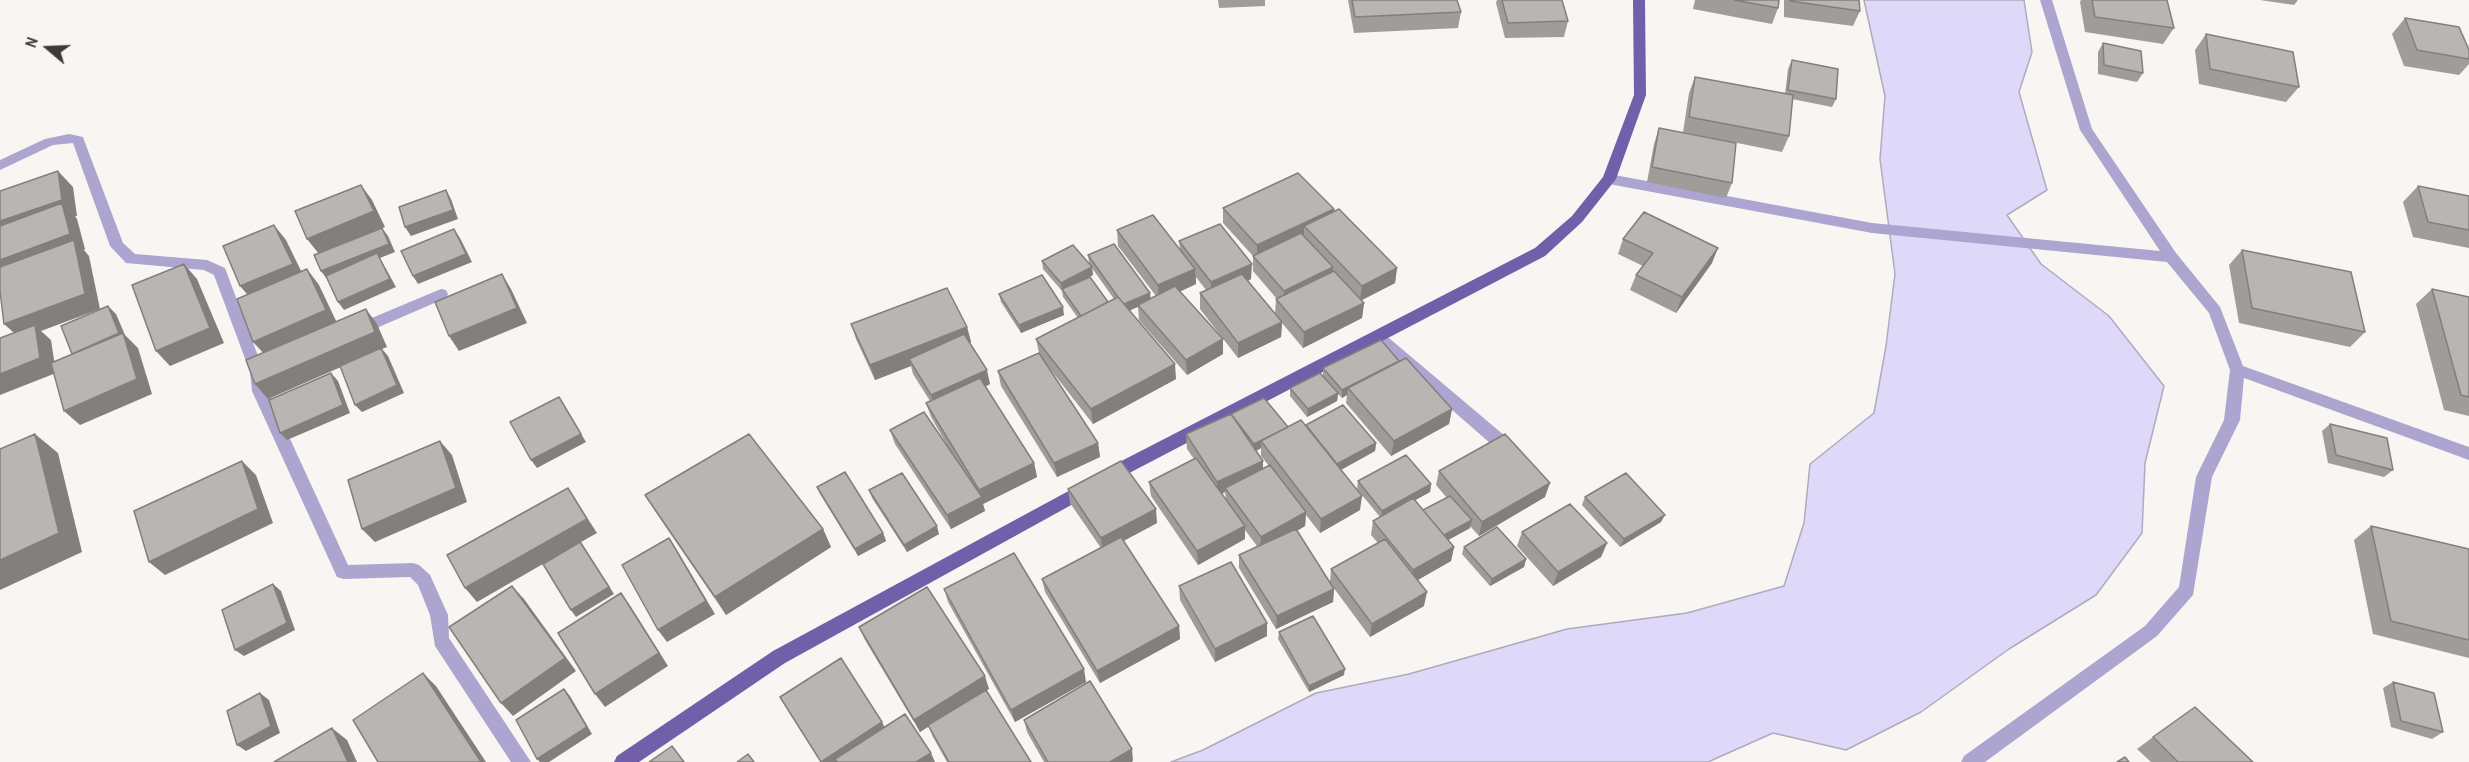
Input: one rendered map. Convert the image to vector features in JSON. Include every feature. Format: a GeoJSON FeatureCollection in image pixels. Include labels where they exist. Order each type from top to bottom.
{"type":"FeatureCollection","features":[{"type":"Feature","properties":{"kind":"main road"},"geometry":{"type":"LineString","coordinates":[[623,762],[778,657],[1030,517],[1540,252],[1577,219],[1609,178],[1640,95],[1639,0]]}},
{"type":"Feature","properties":{"kind":"street"},"geometry":{"type":"LineString","coordinates":[[1970,762],[2151,631],[2187,590],[2204,477],[2232,420],[2237,370],[2215,312],[2171,257],[2086,130],[2056,41],[2046,0]]}},
{"type":"Feature","properties":{"kind":"street"},"geometry":{"type":"LineString","coordinates":[[0,165],[58,138],[70,137],[78,140],[117,246],[131,260],[207,265],[220,272],[257,372],[260,391],[343,572],[413,570],[424,580],[438,615],[441,640],[522,762]]}},
{"type":"Feature","properties":{"kind":"street"},"geometry":{"type":"LineString","coordinates":[[1609,178],[1872,228],[2171,257]]}},
{"type":"Feature","properties":{"kind":"street"},"geometry":{"type":"LineString","coordinates":[[342,337],[441,294]]}},
{"type":"Feature","properties":{"kind":"street"},"geometry":{"type":"LineString","coordinates":[[1377,337],[1528,465]]}},
{"type":"Feature","properties":{"kind":"street"},"geometry":{"type":"LineString","coordinates":[[257,372],[276,365]]}},
{"type":"Feature","properties":{"kind":"street"},"geometry":{"type":"LineString","coordinates":[[2237,370],[2469,454]]}},
{"type":"Feature","properties":{"kind":"shaded area"},"geometry":{"type":"Polygon","coordinates":[[[1864,0],[2024,0],[2032,52],[2019,92],[2047,190],[2007,215],[2041,264],[2109,316],[2164,386],[2145,463],[2142,533],[2096,595],[2009,649],[1921,712],[1846,750],[1773,733],[1708,762],[1171,762],[1203,750],[1316,693],[1409,674],[1567,629],[1687,613],[1784,586],[1804,523],[1810,464],[1874,413],[1886,346],[1895,274],[1880,159],[1885,96],[1864,0]]]}},
{"type":"Feature","properties":{"kind":"building"},"geometry":{"type":"Polygon","coordinates":[[[1352,0],[1457,0],[1461,12],[1355,17],[1352,0]]]}},
{"type":"Feature","properties":{"kind":"building"},"geometry":{"type":"Polygon","coordinates":[[[1502,0],[1562,0],[1568,21],[1508,23],[1502,0]]]}},
{"type":"Feature","properties":{"kind":"building"},"geometry":{"type":"Polygon","coordinates":[[[1734,0],[1779,0],[1778,8],[1734,0]]]}},
{"type":"Feature","properties":{"kind":"building"},"geometry":{"type":"Polygon","coordinates":[[[1859,0],[1860,11],[1790,1],[1859,0]]]}},
{"type":"Feature","properties":{"kind":"building"},"geometry":{"type":"Polygon","coordinates":[[[2092,0],[2167,0],[2174,28],[2095,17],[2092,0]]]}},
{"type":"Feature","properties":{"kind":"building"},"geometry":{"type":"Polygon","coordinates":[[[2405,18],[2459,27],[2469,50],[2469,59],[2417,50],[2405,18]]]}},
{"type":"Feature","properties":{"kind":"building"},"geometry":{"type":"Polygon","coordinates":[[[2206,34],[2293,52],[2299,87],[2210,69],[2206,34]]]}},
{"type":"Feature","properties":{"kind":"building"},"geometry":{"type":"Polygon","coordinates":[[[2103,43],[2141,51],[2143,73],[2104,65],[2103,43]]]}},
{"type":"Feature","properties":{"kind":"building"},"geometry":{"type":"Polygon","coordinates":[[[1792,60],[1838,69],[1836,99],[1788,90],[1792,60]]]}},
{"type":"Feature","properties":{"kind":"building"},"geometry":{"type":"Polygon","coordinates":[[[1695,77],[1793,95],[1789,136],[1689,117],[1695,77]]]}},
{"type":"Feature","properties":{"kind":"building"},"geometry":{"type":"Polygon","coordinates":[[[1659,128],[1736,143],[1732,183],[1652,167],[1659,128]]]}},
{"type":"Feature","properties":{"kind":"building"},"geometry":{"type":"Polygon","coordinates":[[[58,171],[62,200],[0,221],[0,191],[58,171]]]}},
{"type":"Feature","properties":{"kind":"building"},"geometry":{"type":"Polygon","coordinates":[[[1298,173],[1334,209],[1257,245],[1223,208],[1298,173]]]}},
{"type":"Feature","properties":{"kind":"building"},"geometry":{"type":"Polygon","coordinates":[[[361,185],[374,211],[307,239],[295,211],[361,185]]]}},
{"type":"Feature","properties":{"kind":"building"},"geometry":{"type":"Polygon","coordinates":[[[2418,186],[2469,196],[2469,230],[2428,222],[2418,186]]]}},
{"type":"Feature","properties":{"kind":"building"},"geometry":{"type":"Polygon","coordinates":[[[446,190],[453,210],[405,227],[399,207],[446,190]]]}},
{"type":"Feature","properties":{"kind":"building"},"geometry":{"type":"Polygon","coordinates":[[[62,203],[70,234],[0,260],[0,226],[62,203]]]}},
{"type":"Feature","properties":{"kind":"building"},"geometry":{"type":"Polygon","coordinates":[[[1339,209],[1397,268],[1362,286],[1304,226],[1339,209]]]}},
{"type":"Feature","properties":{"kind":"building"},"geometry":{"type":"Polygon","coordinates":[[[1644,212],[1718,248],[1682,297],[1636,275],[1653,253],[1623,239],[1644,212]]]}},
{"type":"Feature","properties":{"kind":"building"},"geometry":{"type":"Polygon","coordinates":[[[1153,215],[1195,269],[1158,285],[1117,230],[1153,215]]]}},
{"type":"Feature","properties":{"kind":"building"},"geometry":{"type":"Polygon","coordinates":[[[1220,224],[1252,264],[1211,282],[1179,241],[1220,224]]]}},
{"type":"Feature","properties":{"kind":"building"},"geometry":{"type":"Polygon","coordinates":[[[274,225],[293,264],[240,286],[223,246],[274,225]]]}},
{"type":"Feature","properties":{"kind":"building"},"geometry":{"type":"Polygon","coordinates":[[[382,228],[389,244],[321,271],[314,255],[382,228]]]}},
{"type":"Feature","properties":{"kind":"building"},"geometry":{"type":"Polygon","coordinates":[[[454,229],[466,254],[413,276],[401,251],[454,229]]]}},
{"type":"Feature","properties":{"kind":"building"},"geometry":{"type":"Polygon","coordinates":[[[1301,233],[1333,267],[1284,291],[1253,256],[1301,233]]]}},
{"type":"Feature","properties":{"kind":"building"},"geometry":{"type":"Polygon","coordinates":[[[74,240],[85,294],[4,324],[0,267],[74,240]]]}},
{"type":"Feature","properties":{"kind":"building"},"geometry":{"type":"Polygon","coordinates":[[[1114,244],[1150,293],[1124,304],[1088,255],[1114,244]]]}},
{"type":"Feature","properties":{"kind":"building"},"geometry":{"type":"Polygon","coordinates":[[[1073,245],[1092,267],[1061,283],[1042,261],[1073,245]]]}},
{"type":"Feature","properties":{"kind":"building"},"geometry":{"type":"Polygon","coordinates":[[[2242,250],[2351,272],[2365,332],[2252,308],[2242,250]]]}},
{"type":"Feature","properties":{"kind":"building"},"geometry":{"type":"Polygon","coordinates":[[[377,253],[390,279],[338,302],[326,276],[377,253]]]}},
{"type":"Feature","properties":{"kind":"building"},"geometry":{"type":"Polygon","coordinates":[[[184,264],[210,328],[156,351],[132,285],[184,264]]]}},
{"type":"Feature","properties":{"kind":"building"},"geometry":{"type":"Polygon","coordinates":[[[307,269],[326,310],[253,342],[237,299],[307,269]]]}},
{"type":"Feature","properties":{"kind":"building"},"geometry":{"type":"Polygon","coordinates":[[[1334,271],[1364,303],[1304,332],[1276,299],[1334,271]]]}},
{"type":"Feature","properties":{"kind":"building"},"geometry":{"type":"Polygon","coordinates":[[[502,274],[517,308],[449,336],[435,302],[502,274]]]}},
{"type":"Feature","properties":{"kind":"building"},"geometry":{"type":"Polygon","coordinates":[[[1242,274],[1282,322],[1238,343],[1200,293],[1242,274]]]}},
{"type":"Feature","properties":{"kind":"building"},"geometry":{"type":"Polygon","coordinates":[[[1042,275],[1063,307],[1019,325],[999,294],[1042,275]]]}},
{"type":"Feature","properties":{"kind":"building"},"geometry":{"type":"Polygon","coordinates":[[[1090,277],[1108,302],[1081,316],[1062,289],[1090,277]]]}},
{"type":"Feature","properties":{"kind":"building"},"geometry":{"type":"Polygon","coordinates":[[[1175,286],[1223,339],[1186,360],[1138,305],[1175,286]]]}},
{"type":"Feature","properties":{"kind":"building"},"geometry":{"type":"Polygon","coordinates":[[[947,288],[967,327],[870,365],[851,324],[947,288]]]}},
{"type":"Feature","properties":{"kind":"building"},"geometry":{"type":"Polygon","coordinates":[[[2432,289],[2469,297],[2469,397],[2461,395],[2432,289]]]}},
{"type":"Feature","properties":{"kind":"building"},"geometry":{"type":"Polygon","coordinates":[[[1118,297],[1175,364],[1091,409],[1036,339],[1118,297]]]}},
{"type":"Feature","properties":{"kind":"building"},"geometry":{"type":"Polygon","coordinates":[[[108,306],[119,333],[72,354],[61,326],[108,306]]]}},
{"type":"Feature","properties":{"kind":"building"},"geometry":{"type":"Polygon","coordinates":[[[366,309],[375,332],[255,384],[246,360],[366,309]]]}},
{"type":"Feature","properties":{"kind":"building"},"geometry":{"type":"Polygon","coordinates":[[[35,325],[40,358],[0,374],[0,338],[35,325]]]}},
{"type":"Feature","properties":{"kind":"building"},"geometry":{"type":"Polygon","coordinates":[[[123,333],[137,379],[64,411],[51,363],[123,333]]]}},
{"type":"Feature","properties":{"kind":"building"},"geometry":{"type":"Polygon","coordinates":[[[964,334],[987,370],[931,395],[909,359],[964,334]]]}},
{"type":"Feature","properties":{"kind":"building"},"geometry":{"type":"Polygon","coordinates":[[[1381,340],[1399,361],[1342,390],[1323,368],[1381,340]]]}},
{"type":"Feature","properties":{"kind":"building"},"geometry":{"type":"Polygon","coordinates":[[[381,348],[397,385],[355,405],[340,366],[381,348]]]}},
{"type":"Feature","properties":{"kind":"building"},"geometry":{"type":"Polygon","coordinates":[[[1039,353],[1098,443],[1054,463],[998,371],[1039,353]]]}},
{"type":"Feature","properties":{"kind":"building"},"geometry":{"type":"Polygon","coordinates":[[[1406,358],[1452,409],[1394,441],[1348,388],[1406,358]]]}},
{"type":"Feature","properties":{"kind":"building"},"geometry":{"type":"Polygon","coordinates":[[[331,373],[343,405],[280,433],[269,400],[331,373]]]}},
{"type":"Feature","properties":{"kind":"building"},"geometry":{"type":"Polygon","coordinates":[[[1320,373],[1338,393],[1308,409],[1290,388],[1320,373]]]}},
{"type":"Feature","properties":{"kind":"building"},"geometry":{"type":"Polygon","coordinates":[[[980,378],[1034,463],[979,490],[926,403],[980,378]]]}},
{"type":"Feature","properties":{"kind":"building"},"geometry":{"type":"Polygon","coordinates":[[[559,397],[581,434],[531,460],[510,422],[559,397]]]}},
{"type":"Feature","properties":{"kind":"building"},"geometry":{"type":"Polygon","coordinates":[[[1264,398],[1288,427],[1254,444],[1231,414],[1264,398]]]}},
{"type":"Feature","properties":{"kind":"building"},"geometry":{"type":"Polygon","coordinates":[[[1343,405],[1376,443],[1337,464],[1306,425],[1343,405]]]}},
{"type":"Feature","properties":{"kind":"building"},"geometry":{"type":"Polygon","coordinates":[[[924,412],[982,497],[947,515],[890,430],[924,412]]]}},
{"type":"Feature","properties":{"kind":"building"},"geometry":{"type":"Polygon","coordinates":[[[1231,414],[1263,461],[1217,482],[1186,434],[1231,414]]]}},
{"type":"Feature","properties":{"kind":"building"},"geometry":{"type":"Polygon","coordinates":[[[1301,420],[1362,496],[1321,519],[1261,441],[1301,420]]]}},
{"type":"Feature","properties":{"kind":"building"},"geometry":{"type":"Polygon","coordinates":[[[2330,424],[2387,438],[2393,470],[2336,455],[2330,424]]]}},
{"type":"Feature","properties":{"kind":"building"},"geometry":{"type":"Polygon","coordinates":[[[35,434],[59,533],[0,560],[0,449],[35,434]]]}},
{"type":"Feature","properties":{"kind":"building"},"geometry":{"type":"Polygon","coordinates":[[[749,434],[823,529],[715,597],[645,495],[749,434]]]}},
{"type":"Feature","properties":{"kind":"building"},"geometry":{"type":"Polygon","coordinates":[[[1505,434],[1550,483],[1482,522],[1439,471],[1505,434]]]}},
{"type":"Feature","properties":{"kind":"building"},"geometry":{"type":"Polygon","coordinates":[[[440,441],[456,488],[362,529],[348,480],[440,441]]]}},
{"type":"Feature","properties":{"kind":"building"},"geometry":{"type":"Polygon","coordinates":[[[1406,455],[1431,484],[1382,511],[1358,481],[1406,455]]]}},
{"type":"Feature","properties":{"kind":"building"},"geometry":{"type":"Polygon","coordinates":[[[1196,458],[1245,526],[1197,551],[1149,482],[1196,458]]]}},
{"type":"Feature","properties":{"kind":"building"},"geometry":{"type":"Polygon","coordinates":[[[242,461],[258,509],[149,562],[134,511],[242,461]]]}},
{"type":"Feature","properties":{"kind":"building"},"geometry":{"type":"Polygon","coordinates":[[[1121,461],[1156,509],[1101,538],[1068,489],[1121,461]]]}},
{"type":"Feature","properties":{"kind":"building"},"geometry":{"type":"Polygon","coordinates":[[[1270,465],[1306,512],[1261,537],[1225,488],[1270,465]]]}},
{"type":"Feature","properties":{"kind":"building"},"geometry":{"type":"Polygon","coordinates":[[[845,472],[883,533],[855,549],[817,487],[845,472]]]}},
{"type":"Feature","properties":{"kind":"building"},"geometry":{"type":"Polygon","coordinates":[[[902,473],[937,526],[904,545],[869,490],[902,473]]]}},
{"type":"Feature","properties":{"kind":"building"},"geometry":{"type":"Polygon","coordinates":[[[1626,473],[1665,515],[1624,539],[1585,497],[1626,473]]]}},
{"type":"Feature","properties":{"kind":"building"},"geometry":{"type":"Polygon","coordinates":[[[568,488],[587,519],[465,588],[447,555],[568,488]]]}},
{"type":"Feature","properties":{"kind":"building"},"geometry":{"type":"Polygon","coordinates":[[[1450,496],[1472,520],[1444,535],[1423,510],[1450,496]]]}},
{"type":"Feature","properties":{"kind":"building"},"geometry":{"type":"Polygon","coordinates":[[[1413,498],[1454,547],[1413,570],[1373,521],[1413,498]]]}},
{"type":"Feature","properties":{"kind":"building"},"geometry":{"type":"Polygon","coordinates":[[[1570,504],[1607,543],[1558,572],[1522,532],[1570,504]]]}},
{"type":"Feature","properties":{"kind":"building"},"geometry":{"type":"Polygon","coordinates":[[[2371,526],[2469,549],[2469,640],[2391,621],[2371,526]]]}},
{"type":"Feature","properties":{"kind":"building"},"geometry":{"type":"Polygon","coordinates":[[[1497,527],[1526,559],[1492,579],[1464,547],[1497,527]]]}},
{"type":"Feature","properties":{"kind":"building"},"geometry":{"type":"Polygon","coordinates":[[[1296,529],[1334,589],[1277,616],[1239,555],[1296,529]]]}},
{"type":"Feature","properties":{"kind":"building"},"geometry":{"type":"Polygon","coordinates":[[[1121,537],[1179,626],[1097,671],[1042,579],[1121,537]]]}},
{"type":"Feature","properties":{"kind":"building"},"geometry":{"type":"Polygon","coordinates":[[[669,538],[706,601],[658,630],[622,565],[669,538]]]}},
{"type":"Feature","properties":{"kind":"building"},"geometry":{"type":"Polygon","coordinates":[[[1385,539],[1427,592],[1372,624],[1331,569],[1385,539]]]}},
{"type":"Feature","properties":{"kind":"building"},"geometry":{"type":"Polygon","coordinates":[[[580,542],[609,587],[571,610],[543,564],[580,542]]]}},
{"type":"Feature","properties":{"kind":"building"},"geometry":{"type":"Polygon","coordinates":[[[1014,553],[1084,669],[1011,710],[944,589],[1014,553]]]}},
{"type":"Feature","properties":{"kind":"building"},"geometry":{"type":"Polygon","coordinates":[[[1231,562],[1267,623],[1215,649],[1179,586],[1231,562]]]}},
{"type":"Feature","properties":{"kind":"building"},"geometry":{"type":"Polygon","coordinates":[[[273,584],[287,623],[235,650],[222,610],[273,584]]]}},
{"type":"Feature","properties":{"kind":"building"},"geometry":{"type":"Polygon","coordinates":[[[512,586],[565,658],[501,703],[449,627],[512,586]]]}},
{"type":"Feature","properties":{"kind":"building"},"geometry":{"type":"Polygon","coordinates":[[[927,587],[985,676],[914,720],[859,627],[927,587]]]}},
{"type":"Feature","properties":{"kind":"building"},"geometry":{"type":"Polygon","coordinates":[[[621,593],[659,653],[595,694],[558,633],[621,593]]]}},
{"type":"Feature","properties":{"kind":"building"},"geometry":{"type":"Polygon","coordinates":[[[1313,616],[1345,669],[1309,686],[1279,632],[1313,616]]]}},
{"type":"Feature","properties":{"kind":"building"},"geometry":{"type":"Polygon","coordinates":[[[841,658],[882,722],[821,762],[780,697],[841,658]]]}},
{"type":"Feature","properties":{"kind":"building"},"geometry":{"type":"Polygon","coordinates":[[[423,673],[481,762],[378,762],[353,720],[423,673]]]}},
{"type":"Feature","properties":{"kind":"building"},"geometry":{"type":"Polygon","coordinates":[[[1090,681],[1132,749],[1110,762],[1048,762],[1024,720],[1090,681]]]}},
{"type":"Feature","properties":{"kind":"building"},"geometry":{"type":"Polygon","coordinates":[[[2393,682],[2434,693],[2443,732],[2401,721],[2393,682]]]}},
{"type":"Feature","properties":{"kind":"building"},"geometry":{"type":"Polygon","coordinates":[[[564,689],[587,727],[537,759],[516,720],[564,689]]]}},
{"type":"Feature","properties":{"kind":"building"},"geometry":{"type":"Polygon","coordinates":[[[986,690],[1031,762],[949,762],[928,725],[986,690]]]}},
{"type":"Feature","properties":{"kind":"building"},"geometry":{"type":"Polygon","coordinates":[[[260,693],[271,726],[237,745],[227,711],[260,693]]]}},
{"type":"Feature","properties":{"kind":"building"},"geometry":{"type":"Polygon","coordinates":[[[2195,707],[2253,762],[2178,762],[2153,737],[2195,707]]]}},
{"type":"Feature","properties":{"kind":"building"},"geometry":{"type":"Polygon","coordinates":[[[905,714],[931,753],[916,762],[837,762],[835,759],[905,714]]]}},
{"type":"Feature","properties":{"kind":"building"},"geometry":{"type":"Polygon","coordinates":[[[332,728],[348,762],[274,762],[332,728]]]}},
{"type":"Feature","properties":{"kind":"building"},"geometry":{"type":"Polygon","coordinates":[[[672,746],[684,762],[649,762],[672,746]]]}},
{"type":"Feature","properties":{"kind":"building"},"geometry":{"type":"Polygon","coordinates":[[[748,754],[754,762],[737,762],[748,754]]]}},
{"type":"Feature","properties":{"kind":"building"},"geometry":{"type":"Polygon","coordinates":[[[2125,757],[2129,762],[2117,762],[2125,757]]]}}]}
